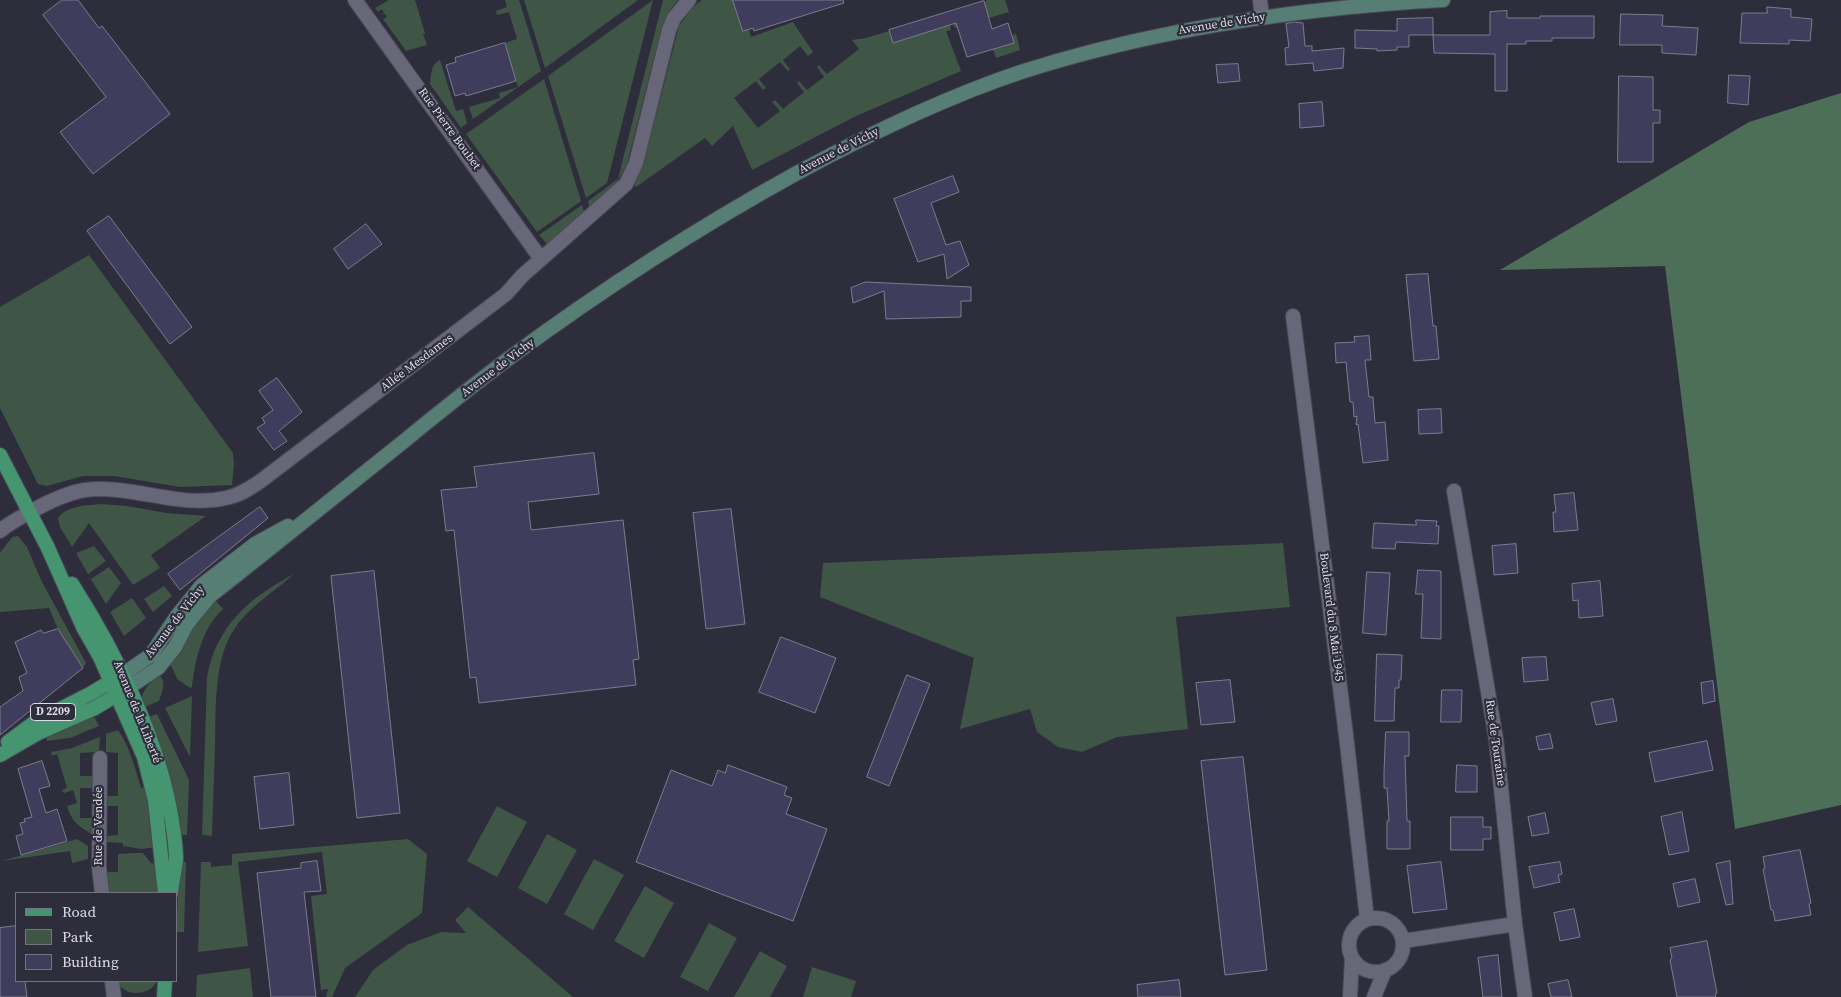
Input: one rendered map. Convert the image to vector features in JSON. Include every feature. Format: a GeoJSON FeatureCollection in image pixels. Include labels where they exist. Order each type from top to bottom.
{"type":"FeatureCollection","features":[{"type":"Feature","properties":{"kind":"main road","name":"Avenue de Vichy"},"geometry":{"type":"LineString","coordinates":[[0,755],[38,733],[95,708],[158,668],[175,647],[187,624],[210,596],[507,360],[619,280],[749,200],[851,144],[936,104],[1019,73],[1099,49],[1160,35],[1262,17],[1328,8],[1443,0]]}},
{"type":"Feature","properties":{"kind":"main road","name":"Avenue de la Liberté"},"geometry":{"type":"LineString","coordinates":[[0,455],[48,548],[83,627],[117,678],[155,753],[168,798],[175,842],[176,858],[170,892]]}},
{"type":"Feature","properties":{"kind":"main road","name":"Avenue de Vichy"},"geometry":{"type":"LineString","coordinates":[[0,750],[11,739],[35,722],[90,694],[152,656],[177,616],[209,580],[255,544],[323,506]]}},
{"type":"Feature","properties":{"kind":"main road","name":"Avenue de la Liberté"},"geometry":{"type":"LineString","coordinates":[[123,691],[144,757],[155,800],[165,892]]}},
{"type":"Feature","properties":{"kind":"main road"},"geometry":{"type":"LineString","coordinates":[[164,997],[165,982]]}},
{"type":"Feature","properties":{"kind":"street","name":"Rue Pierre Boubet"},"geometry":{"type":"LineString","coordinates":[[356,0],[541,259]]}},
{"type":"Feature","properties":{"kind":"street","name":"Allée Mesdames"},"geometry":{"type":"LineString","coordinates":[[0,532],[44,504],[86,490],[120,490],[173,499],[206,500],[226,499],[240,494],[266,477],[479,315],[506,294],[522,276],[619,192],[629,179],[636,163],[669,30],[674,18],[689,0]]}},
{"type":"Feature","properties":{"kind":"street"},"geometry":{"type":"LineString","coordinates":[[1260,0],[1262,17]]}},
{"type":"Feature","properties":{"kind":"street","name":"Boulevard du 8 Mai 1945"},"geometry":{"type":"LineString","coordinates":[[1293,316],[1345,726],[1367,919]]}},
{"type":"Feature","properties":{"kind":"street","name":"Rue de Touraine"},"geometry":{"type":"LineString","coordinates":[[1454,491],[1496,740],[1515,924],[1525,997]]}},
{"type":"Feature","properties":{"kind":"street","name":"Rue de Vendée"},"geometry":{"type":"LineString","coordinates":[[100,758],[99,867],[102,892]]}},
{"type":"Feature","properties":{"kind":"street"},"geometry":{"type":"LineString","coordinates":[[1367,919],[1384,919],[1391,923],[1401,934],[1403,941],[1403,950],[1399,959],[1393,966],[1385,970],[1370,971],[1357,964],[1352,958],[1349,949],[1353,931],[1367,919]]}},
{"type":"Feature","properties":{"kind":"street"},"geometry":{"type":"LineString","coordinates":[[1403,941],[1515,924]]}},
{"type":"Feature","properties":{"kind":"street"},"geometry":{"type":"LineString","coordinates":[[1350,997],[1352,958]]}},
{"type":"Feature","properties":{"kind":"street"},"geometry":{"type":"LineString","coordinates":[[1374,997],[1385,970]]}},
{"type":"Feature","properties":{"kind":"street"},"geometry":{"type":"LineString","coordinates":[[112,982],[114,997]]}},
{"type":"Feature","properties":{"kind":"green space"},"geometry":{"type":"Polygon","coordinates":[[[389,0],[415,0],[427,45],[406,51],[383,19],[387,17],[385,14],[380,15],[384,13],[382,9],[378,12],[375,8],[389,0]]]}},
{"type":"Feature","properties":{"kind":"green space"},"geometry":{"type":"Polygon","coordinates":[[[505,0],[519,0],[541,71],[473,119],[469,107],[500,98],[499,93],[518,87],[505,43],[517,39],[509,12],[497,15],[496,11],[507,7],[505,0]]]}},
{"type":"Feature","properties":{"kind":"green space"},"geometry":{"type":"Polygon","coordinates":[[[524,0],[638,0],[545,68],[524,0]]]}},
{"type":"Feature","properties":{"kind":"green space"},"geometry":{"type":"Polygon","coordinates":[[[653,0],[607,183],[586,198],[548,76],[653,0]]]}},
{"type":"Feature","properties":{"kind":"green space"},"geometry":{"type":"Polygon","coordinates":[[[663,0],[678,0],[670,10],[662,26],[627,164],[615,185],[589,207],[588,201],[618,179],[663,0]]]}},
{"type":"Feature","properties":{"kind":"green space"},"geometry":{"type":"Polygon","coordinates":[[[702,0],[733,0],[743,31],[749,29],[751,37],[793,22],[813,52],[808,56],[800,46],[783,60],[790,69],[788,71],[780,62],[759,79],[766,88],[763,90],[756,81],[734,98],[758,128],[780,111],[772,102],[775,100],[783,109],[804,92],[797,83],[799,81],[807,90],[824,77],[817,67],[819,65],[827,74],[859,49],[852,40],[889,31],[893,42],[950,25],[951,30],[946,31],[961,71],[856,116],[752,170],[733,126],[712,146],[705,138],[636,187],[634,185],[643,166],[679,26],[692,8],[702,0]]]}},
{"type":"Feature","properties":{"kind":"green space"},"geometry":{"type":"Polygon","coordinates":[[[987,0],[1005,0],[1009,12],[955,28],[953,24],[987,0]]]}},
{"type":"Feature","properties":{"kind":"green space"},"geometry":{"type":"Polygon","coordinates":[[[1016,34],[1020,50],[996,58],[993,49],[1014,43],[1012,35],[1016,34]]]}},
{"type":"Feature","properties":{"kind":"green space"},"geometry":{"type":"Polygon","coordinates":[[[440,60],[456,111],[463,109],[467,123],[461,128],[430,84],[433,67],[440,60]]]}},
{"type":"Feature","properties":{"kind":"green space"},"geometry":{"type":"Polygon","coordinates":[[[544,79],[581,201],[537,232],[466,134],[544,79]]]}},
{"type":"Feature","properties":{"kind":"green space"},"geometry":{"type":"Polygon","coordinates":[[[1841,93],[1841,805],[1735,829],[1665,266],[1500,270],[1749,122],[1841,93]]]}},
{"type":"Feature","properties":{"kind":"green space"},"geometry":{"type":"Polygon","coordinates":[[[582,205],[584,212],[547,244],[539,235],[582,205]]]}},
{"type":"Feature","properties":{"kind":"green space"},"geometry":{"type":"Polygon","coordinates":[[[89,255],[233,453],[232,485],[180,487],[114,476],[83,476],[47,486],[38,484],[0,408],[0,307],[89,255]]]}},
{"type":"Feature","properties":{"kind":"green space"},"geometry":{"type":"Polygon","coordinates":[[[101,504],[127,506],[166,513],[206,516],[151,555],[160,568],[133,585],[89,523],[72,547],[60,527],[58,518],[66,511],[77,507],[101,504]]]}},
{"type":"Feature","properties":{"kind":"green space"},"geometry":{"type":"Polygon","coordinates":[[[18,536],[27,547],[41,580],[86,663],[83,668],[58,629],[49,608],[0,612],[0,553],[12,537],[18,536]]]}},
{"type":"Feature","properties":{"kind":"green space"},"geometry":{"type":"Polygon","coordinates":[[[1283,543],[1290,607],[1176,617],[1188,729],[1117,737],[1082,752],[1058,747],[1037,732],[1030,709],[960,729],[974,658],[820,597],[823,563],[1283,543]]]}},
{"type":"Feature","properties":{"kind":"green space"},"geometry":{"type":"Polygon","coordinates":[[[94,546],[106,561],[88,574],[76,553],[94,546]]]}},
{"type":"Feature","properties":{"kind":"green space"},"geometry":{"type":"Polygon","coordinates":[[[109,567],[121,583],[106,604],[91,579],[109,567]]]}},
{"type":"Feature","properties":{"kind":"green space"},"geometry":{"type":"Polygon","coordinates":[[[294,574],[241,620],[228,641],[223,655],[219,670],[216,702],[212,836],[202,835],[207,677],[212,659],[218,643],[237,615],[263,593],[294,574]]]}},
{"type":"Feature","properties":{"kind":"green space"},"geometry":{"type":"Polygon","coordinates":[[[164,586],[172,596],[153,612],[144,599],[164,586]]]}},
{"type":"Feature","properties":{"kind":"green space"},"geometry":{"type":"Polygon","coordinates":[[[132,598],[146,618],[124,636],[110,612],[132,598]]]}},
{"type":"Feature","properties":{"kind":"green space"},"geometry":{"type":"Polygon","coordinates":[[[214,599],[223,609],[210,625],[205,635],[195,666],[192,687],[190,688],[177,679],[172,667],[168,664],[189,629],[214,599]]]}},
{"type":"Feature","properties":{"kind":"green space"},"geometry":{"type":"Polygon","coordinates":[[[159,675],[163,684],[159,701],[142,708],[143,693],[159,675]]]}},
{"type":"Feature","properties":{"kind":"green space"},"geometry":{"type":"Polygon","coordinates":[[[192,696],[190,757],[165,708],[192,696]]]}},
{"type":"Feature","properties":{"kind":"green space"},"geometry":{"type":"Polygon","coordinates":[[[157,714],[189,780],[187,835],[182,835],[179,832],[146,718],[157,714]]]}},
{"type":"Feature","properties":{"kind":"green space"},"geometry":{"type":"Polygon","coordinates":[[[94,716],[99,726],[70,738],[47,741],[46,736],[94,716]]]}},
{"type":"Feature","properties":{"kind":"green space"},"geometry":{"type":"Polygon","coordinates":[[[118,730],[129,751],[141,788],[146,787],[156,847],[142,849],[123,846],[123,843],[107,842],[107,836],[118,835],[118,806],[107,806],[106,796],[118,796],[118,753],[106,752],[106,734],[118,730]]]}},
{"type":"Feature","properties":{"kind":"green space"},"geometry":{"type":"Polygon","coordinates":[[[100,737],[99,752],[80,753],[80,776],[93,776],[93,788],[80,788],[80,818],[93,818],[93,835],[71,817],[67,806],[77,803],[73,790],[64,793],[62,790],[67,788],[57,754],[52,756],[51,752],[72,748],[100,737]]]}},
{"type":"Feature","properties":{"kind":"green space"},"geometry":{"type":"Polygon","coordinates":[[[497,806],[527,822],[497,877],[467,861],[497,806]]]}},
{"type":"Feature","properties":{"kind":"green space"},"geometry":{"type":"Polygon","coordinates":[[[547,834],[577,850],[547,904],[518,888],[547,834]]]}},
{"type":"Feature","properties":{"kind":"green space"},"geometry":{"type":"Polygon","coordinates":[[[77,839],[88,846],[88,859],[72,863],[70,851],[2,861],[77,839]]]}},
{"type":"Feature","properties":{"kind":"green space"},"geometry":{"type":"Polygon","coordinates":[[[408,839],[427,854],[422,913],[345,968],[332,997],[326,997],[328,989],[321,990],[311,896],[327,894],[322,852],[238,862],[248,946],[198,952],[201,862],[211,862],[211,867],[232,865],[232,854],[408,839]]]}},
{"type":"Feature","properties":{"kind":"green space"},"geometry":{"type":"Polygon","coordinates":[[[143,853],[151,863],[157,864],[158,892],[108,892],[106,872],[118,872],[118,854],[143,853]]]}},
{"type":"Feature","properties":{"kind":"green space"},"geometry":{"type":"Polygon","coordinates":[[[594,859],[624,875],[593,930],[564,914],[594,859]]]}},
{"type":"Feature","properties":{"kind":"green space"},"geometry":{"type":"Polygon","coordinates":[[[180,862],[186,862],[184,932],[178,932],[180,862]]]}},
{"type":"Feature","properties":{"kind":"green space"},"geometry":{"type":"Polygon","coordinates":[[[645,886],[674,903],[644,958],[614,941],[645,886]]]}},
{"type":"Feature","properties":{"kind":"green space"},"geometry":{"type":"Polygon","coordinates":[[[468,907],[573,997],[355,997],[373,970],[407,945],[441,932],[466,933],[455,920],[468,907]]]}},
{"type":"Feature","properties":{"kind":"green space"},"geometry":{"type":"Polygon","coordinates":[[[709,923],[737,938],[708,991],[680,977],[709,923]]]}},
{"type":"Feature","properties":{"kind":"green space"},"geometry":{"type":"Polygon","coordinates":[[[760,951],[787,966],[770,997],[734,997],[760,951]]]}},
{"type":"Feature","properties":{"kind":"green space"},"geometry":{"type":"Polygon","coordinates":[[[812,967],[856,981],[851,997],[803,997],[812,967]]]}},
{"type":"Feature","properties":{"kind":"green space"},"geometry":{"type":"Polygon","coordinates":[[[250,968],[253,997],[196,997],[197,975],[250,968]]]}},
{"type":"Feature","properties":{"kind":"green space"},"geometry":{"type":"Polygon","coordinates":[[[119,982],[156,982],[149,990],[136,993],[125,990],[119,982]]]}},
{"type":"Feature","properties":{"kind":"building"},"geometry":{"type":"Polygon","coordinates":[[[62,0],[78,0],[99,28],[102,26],[170,114],[93,174],[60,132],[106,97],[43,15],[62,0]]]}},
{"type":"Feature","properties":{"kind":"building"},"geometry":{"type":"Polygon","coordinates":[[[733,0],[843,0],[844,3],[754,31],[753,28],[743,31],[733,0]]]}},
{"type":"Feature","properties":{"kind":"building"},"geometry":{"type":"Polygon","coordinates":[[[984,1],[992,29],[1008,23],[1014,43],[967,57],[956,23],[893,43],[889,30],[984,1]]]}},
{"type":"Feature","properties":{"kind":"building"},"geometry":{"type":"Polygon","coordinates":[[[1767,7],[1791,9],[1791,17],[1812,19],[1810,41],[1789,40],[1789,44],[1740,43],[1742,13],[1767,13],[1767,7]]]}},
{"type":"Feature","properties":{"kind":"building"},"geometry":{"type":"Polygon","coordinates":[[[1507,11],[1507,18],[1594,16],[1594,38],[1552,38],[1552,41],[1526,41],[1526,44],[1507,44],[1507,91],[1495,91],[1495,54],[1434,53],[1433,35],[1490,35],[1490,12],[1507,11]]]}},
{"type":"Feature","properties":{"kind":"building"},"geometry":{"type":"Polygon","coordinates":[[[1621,14],[1663,15],[1662,26],[1698,28],[1696,55],[1662,53],[1662,45],[1620,45],[1621,14]]]}},
{"type":"Feature","properties":{"kind":"building"},"geometry":{"type":"Polygon","coordinates":[[[1433,18],[1433,35],[1409,35],[1409,47],[1377,51],[1377,49],[1355,48],[1355,30],[1397,31],[1397,19],[1433,18]]]}},
{"type":"Feature","properties":{"kind":"building"},"geometry":{"type":"Polygon","coordinates":[[[1294,22],[1303,23],[1305,46],[1312,46],[1312,51],[1344,48],[1343,68],[1314,71],[1313,63],[1286,65],[1285,48],[1289,47],[1286,24],[1294,22]]]}},
{"type":"Feature","properties":{"kind":"building"},"geometry":{"type":"Polygon","coordinates":[[[505,43],[516,81],[466,96],[465,93],[455,96],[446,65],[456,62],[455,58],[505,43]]]}},
{"type":"Feature","properties":{"kind":"building"},"geometry":{"type":"Polygon","coordinates":[[[1238,64],[1240,81],[1218,83],[1216,65],[1238,64]]]}},
{"type":"Feature","properties":{"kind":"building"},"geometry":{"type":"Polygon","coordinates":[[[1729,75],[1750,76],[1748,105],[1728,103],[1729,75]]]}},
{"type":"Feature","properties":{"kind":"building"},"geometry":{"type":"Polygon","coordinates":[[[1619,76],[1653,77],[1653,110],[1660,110],[1660,123],[1653,123],[1653,162],[1618,162],[1619,76]]]}},
{"type":"Feature","properties":{"kind":"building"},"geometry":{"type":"Polygon","coordinates":[[[1322,102],[1324,126],[1300,128],[1299,104],[1322,102]]]}},
{"type":"Feature","properties":{"kind":"building"},"geometry":{"type":"Polygon","coordinates":[[[953,176],[959,192],[931,203],[946,245],[960,241],[969,265],[947,279],[944,254],[918,262],[894,199],[953,176]]]}},
{"type":"Feature","properties":{"kind":"building"},"geometry":{"type":"Polygon","coordinates":[[[109,216],[192,327],[170,344],[87,231],[109,216]]]}},
{"type":"Feature","properties":{"kind":"building"},"geometry":{"type":"Polygon","coordinates":[[[366,224],[382,244],[348,269],[334,249],[366,224]]]}},
{"type":"Feature","properties":{"kind":"building"},"geometry":{"type":"Polygon","coordinates":[[[1428,274],[1433,326],[1436,326],[1439,359],[1414,361],[1406,275],[1428,274]]]}},
{"type":"Feature","properties":{"kind":"building"},"geometry":{"type":"Polygon","coordinates":[[[866,282],[971,287],[971,301],[961,301],[961,317],[886,319],[884,291],[853,303],[851,288],[866,282]]]}},
{"type":"Feature","properties":{"kind":"building"},"geometry":{"type":"Polygon","coordinates":[[[1369,336],[1371,360],[1365,360],[1369,397],[1373,397],[1375,423],[1385,422],[1388,460],[1363,463],[1358,424],[1356,425],[1357,416],[1354,417],[1353,402],[1350,402],[1346,362],[1336,363],[1335,343],[1355,342],[1354,337],[1369,336]]]}},
{"type":"Feature","properties":{"kind":"building"},"geometry":{"type":"Polygon","coordinates":[[[277,378],[302,412],[279,431],[287,441],[274,450],[257,428],[265,423],[262,418],[273,410],[259,391],[277,378]]]}},
{"type":"Feature","properties":{"kind":"building"},"geometry":{"type":"Polygon","coordinates":[[[1441,409],[1442,433],[1419,434],[1418,410],[1441,409]]]}},
{"type":"Feature","properties":{"kind":"building"},"geometry":{"type":"Polygon","coordinates":[[[594,453],[599,494],[528,502],[531,530],[623,520],[639,659],[633,660],[636,685],[479,703],[476,677],[470,678],[454,530],[446,531],[441,490],[477,487],[474,467],[594,453]]]}},
{"type":"Feature","properties":{"kind":"building"},"geometry":{"type":"Polygon","coordinates":[[[1574,493],[1578,530],[1554,532],[1553,512],[1556,512],[1554,495],[1574,493]]]}},
{"type":"Feature","properties":{"kind":"building"},"geometry":{"type":"Polygon","coordinates":[[[260,507],[268,518],[180,590],[168,574],[260,507]]]}},
{"type":"Feature","properties":{"kind":"building"},"geometry":{"type":"Polygon","coordinates":[[[731,509],[745,624],[706,629],[693,513],[731,509]]]}},
{"type":"Feature","properties":{"kind":"building"},"geometry":{"type":"Polygon","coordinates":[[[1416,520],[1437,521],[1436,526],[1439,526],[1438,544],[1396,542],[1395,549],[1372,548],[1374,523],[1416,525],[1416,520]]]}},
{"type":"Feature","properties":{"kind":"building"},"geometry":{"type":"Polygon","coordinates":[[[1516,544],[1518,573],[1494,575],[1492,546],[1516,544]]]}},
{"type":"Feature","properties":{"kind":"building"},"geometry":{"type":"Polygon","coordinates":[[[1418,570],[1441,571],[1441,639],[1421,638],[1423,594],[1416,594],[1418,570]]]}},
{"type":"Feature","properties":{"kind":"building"},"geometry":{"type":"Polygon","coordinates":[[[374,571],[400,813],[357,818],[331,576],[374,571]]]}},
{"type":"Feature","properties":{"kind":"building"},"geometry":{"type":"Polygon","coordinates":[[[1367,572],[1390,573],[1386,635],[1363,633],[1367,572]]]}},
{"type":"Feature","properties":{"kind":"building"},"geometry":{"type":"Polygon","coordinates":[[[1600,581],[1603,616],[1579,618],[1578,600],[1573,601],[1572,584],[1600,581]]]}},
{"type":"Feature","properties":{"kind":"building"},"geometry":{"type":"Polygon","coordinates":[[[58,629],[83,668],[0,735],[0,707],[23,691],[19,677],[27,673],[15,642],[41,630],[43,633],[58,629]]]}},
{"type":"Feature","properties":{"kind":"building"},"geometry":{"type":"Polygon","coordinates":[[[781,637],[836,658],[815,713],[759,692],[781,637]]]}},
{"type":"Feature","properties":{"kind":"building"},"geometry":{"type":"Polygon","coordinates":[[[1377,654],[1402,655],[1401,680],[1399,680],[1399,688],[1395,688],[1394,721],[1375,721],[1377,654]]]}},
{"type":"Feature","properties":{"kind":"building"},"geometry":{"type":"Polygon","coordinates":[[[1546,657],[1548,680],[1524,682],[1522,658],[1546,657]]]}},
{"type":"Feature","properties":{"kind":"building"},"geometry":{"type":"Polygon","coordinates":[[[907,675],[930,684],[889,786],[867,777],[907,675]]]}},
{"type":"Feature","properties":{"kind":"building"},"geometry":{"type":"Polygon","coordinates":[[[1230,680],[1235,722],[1201,725],[1196,683],[1230,680]]]}},
{"type":"Feature","properties":{"kind":"building"},"geometry":{"type":"Polygon","coordinates":[[[1713,681],[1715,701],[1703,704],[1701,683],[1713,681]]]}},
{"type":"Feature","properties":{"kind":"building"},"geometry":{"type":"Polygon","coordinates":[[[1442,690],[1462,690],[1461,722],[1441,722],[1442,690]]]}},
{"type":"Feature","properties":{"kind":"building"},"geometry":{"type":"Polygon","coordinates":[[[1613,699],[1617,721],[1596,725],[1591,703],[1613,699]]]}},
{"type":"Feature","properties":{"kind":"building"},"geometry":{"type":"Polygon","coordinates":[[[1386,732],[1409,732],[1409,756],[1405,756],[1407,821],[1410,821],[1410,849],[1387,849],[1387,821],[1389,821],[1387,788],[1384,788],[1386,732]]]}},
{"type":"Feature","properties":{"kind":"building"},"geometry":{"type":"Polygon","coordinates":[[[1550,734],[1553,748],[1539,750],[1536,737],[1550,734]]]}},
{"type":"Feature","properties":{"kind":"building"},"geometry":{"type":"Polygon","coordinates":[[[1707,741],[1713,770],[1655,782],[1649,753],[1707,741]]]}},
{"type":"Feature","properties":{"kind":"building"},"geometry":{"type":"Polygon","coordinates":[[[1243,757],[1267,970],[1225,975],[1201,761],[1243,757]]]}},
{"type":"Feature","properties":{"kind":"building"},"geometry":{"type":"Polygon","coordinates":[[[42,761],[50,786],[39,789],[46,813],[57,809],[67,841],[21,855],[16,836],[23,834],[20,823],[25,822],[24,819],[32,817],[18,769],[42,761]]]}},
{"type":"Feature","properties":{"kind":"building"},"geometry":{"type":"Polygon","coordinates":[[[728,765],[787,787],[784,795],[792,798],[786,814],[827,829],[793,921],[636,862],[671,770],[712,786],[718,770],[725,773],[728,765]]]}},
{"type":"Feature","properties":{"kind":"building"},"geometry":{"type":"Polygon","coordinates":[[[1457,765],[1477,766],[1477,792],[1456,792],[1457,765]]]}},
{"type":"Feature","properties":{"kind":"building"},"geometry":{"type":"Polygon","coordinates":[[[289,773],[294,825],[260,829],[254,777],[289,773]]]}},
{"type":"Feature","properties":{"kind":"building"},"geometry":{"type":"Polygon","coordinates":[[[1682,812],[1689,851],[1669,855],[1661,817],[1682,812]]]}},
{"type":"Feature","properties":{"kind":"building"},"geometry":{"type":"Polygon","coordinates":[[[1545,813],[1549,833],[1532,836],[1528,817],[1545,813]]]}},
{"type":"Feature","properties":{"kind":"building"},"geometry":{"type":"Polygon","coordinates":[[[1451,817],[1483,817],[1483,827],[1491,827],[1491,839],[1483,839],[1483,850],[1451,850],[1451,817]]]}},
{"type":"Feature","properties":{"kind":"building"},"geometry":{"type":"Polygon","coordinates":[[[1800,850],[1811,903],[1809,904],[1811,915],[1775,921],[1763,869],[1765,868],[1763,857],[1800,850]]]}},
{"type":"Feature","properties":{"kind":"building"},"geometry":{"type":"Polygon","coordinates":[[[317,861],[321,891],[304,892],[316,997],[271,997],[257,873],[301,868],[301,863],[317,861]]]}},
{"type":"Feature","properties":{"kind":"building"},"geometry":{"type":"Polygon","coordinates":[[[1730,861],[1733,904],[1726,905],[1716,864],[1730,861]]]}},
{"type":"Feature","properties":{"kind":"building"},"geometry":{"type":"Polygon","coordinates":[[[1441,862],[1447,909],[1413,913],[1407,866],[1441,862]]]}},
{"type":"Feature","properties":{"kind":"building"},"geometry":{"type":"Polygon","coordinates":[[[1560,862],[1562,874],[1558,875],[1560,882],[1534,888],[1529,867],[1560,862]]]}},
{"type":"Feature","properties":{"kind":"building"},"geometry":{"type":"Polygon","coordinates":[[[1695,879],[1700,902],[1678,907],[1673,884],[1695,879]]]}},
{"type":"Feature","properties":{"kind":"building"},"geometry":{"type":"Polygon","coordinates":[[[1574,909],[1580,937],[1560,941],[1554,913],[1574,909]]]}},
{"type":"Feature","properties":{"kind":"building"},"geometry":{"type":"Polygon","coordinates":[[[15,926],[15,982],[25,982],[27,997],[0,997],[0,928],[15,926]]]}},
{"type":"Feature","properties":{"kind":"building"},"geometry":{"type":"Polygon","coordinates":[[[1707,941],[1717,993],[1715,994],[1716,997],[1677,997],[1670,960],[1672,958],[1670,948],[1707,941]]]}},
{"type":"Feature","properties":{"kind":"building"},"geometry":{"type":"Polygon","coordinates":[[[1498,955],[1502,997],[1483,997],[1478,958],[1498,955]]]}},
{"type":"Feature","properties":{"kind":"building"},"geometry":{"type":"Polygon","coordinates":[[[1179,980],[1181,997],[1138,997],[1137,985],[1179,980]]]}},
{"type":"Feature","properties":{"kind":"building"},"geometry":{"type":"Polygon","coordinates":[[[1568,980],[1572,997],[1551,997],[1548,984],[1568,980]]]}}]}
